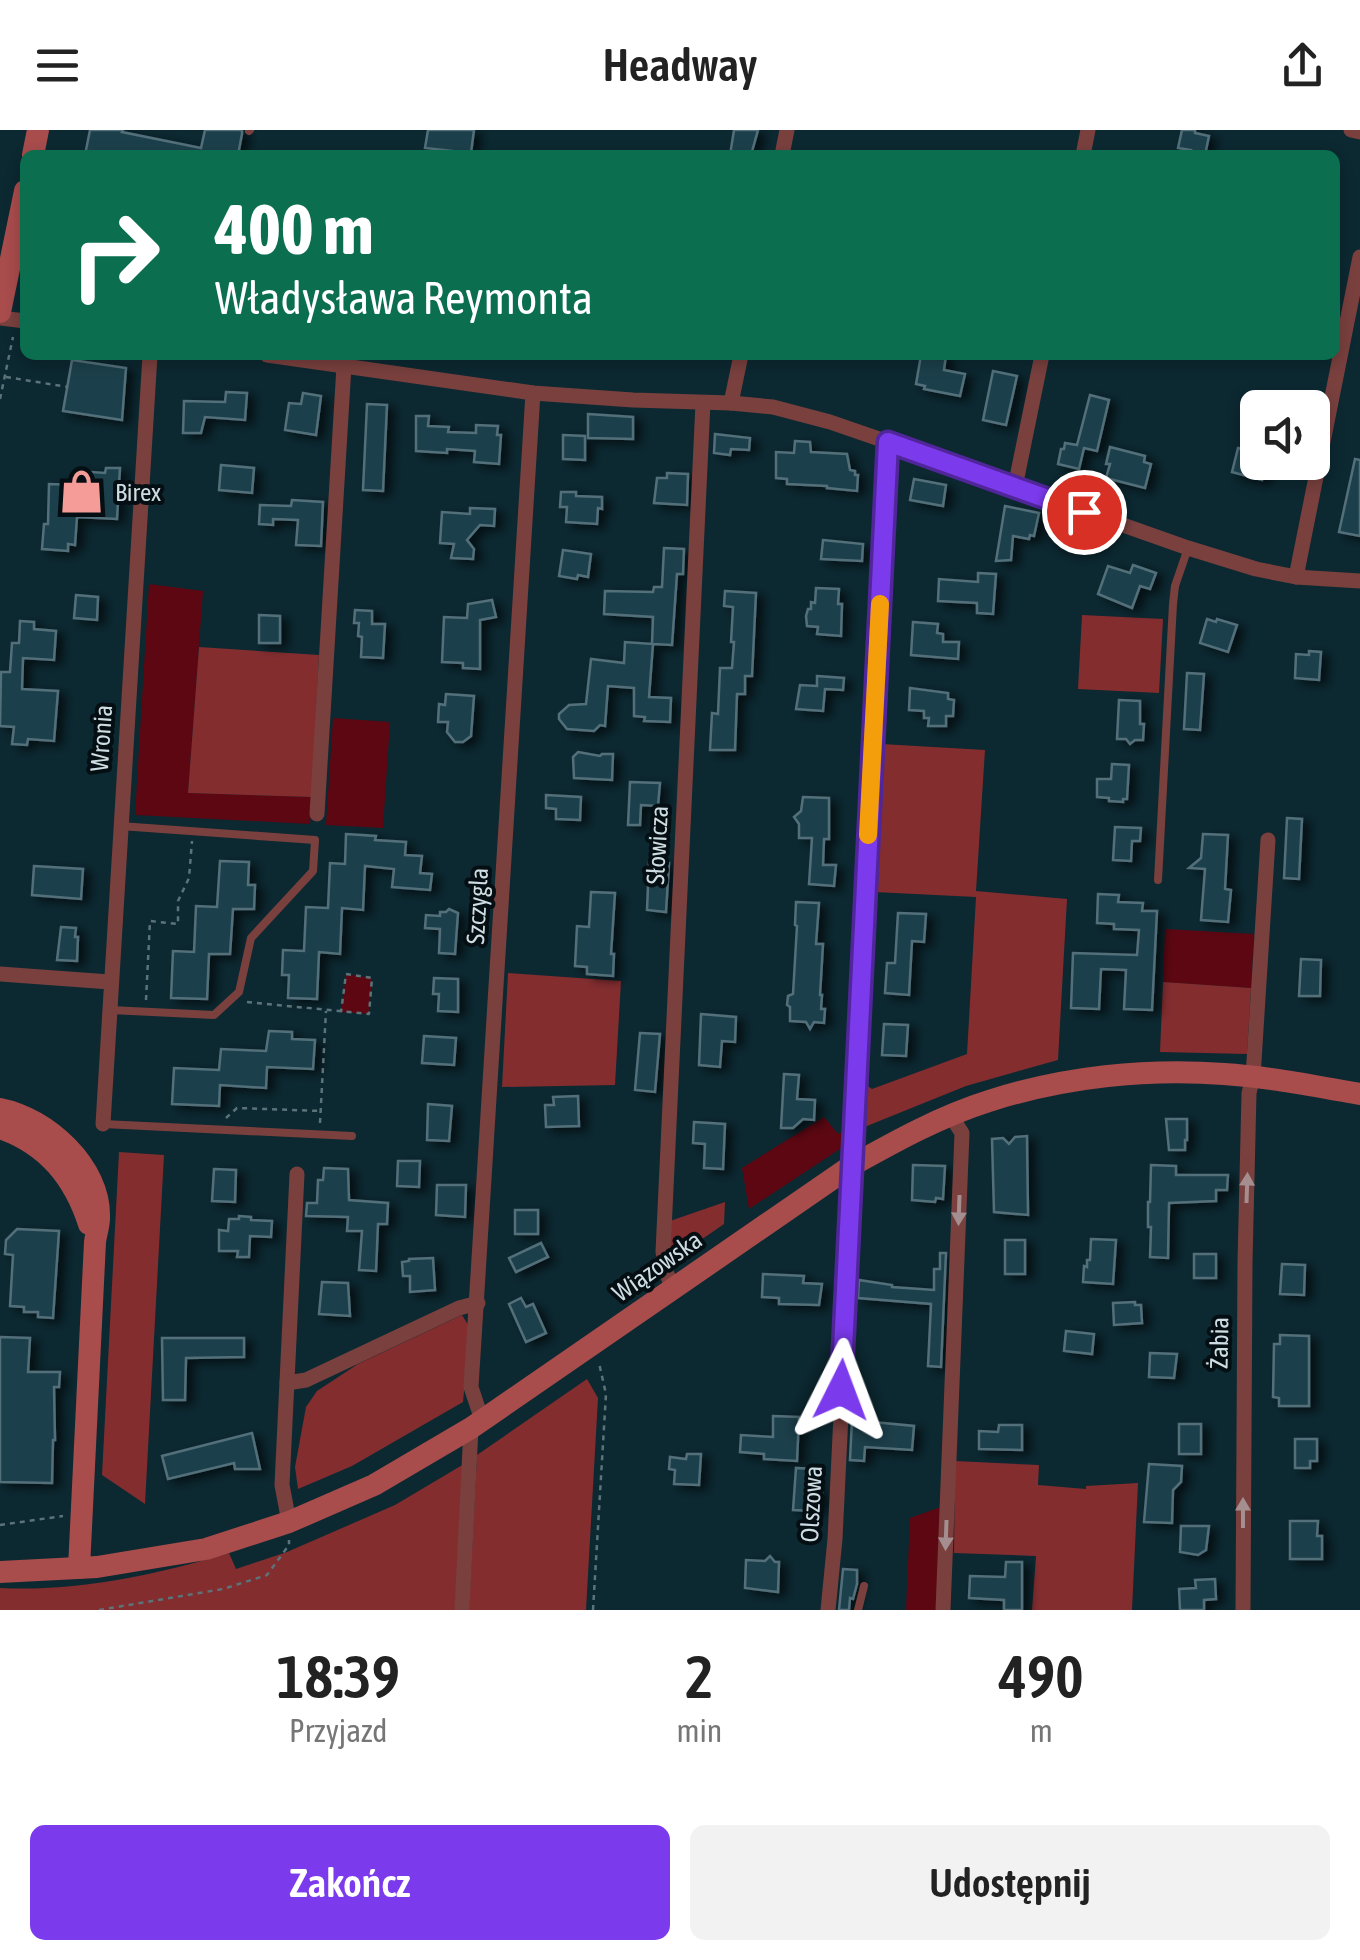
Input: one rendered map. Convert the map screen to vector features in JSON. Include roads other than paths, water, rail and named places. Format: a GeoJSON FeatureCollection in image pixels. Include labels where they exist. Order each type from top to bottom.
{"type":"FeatureCollection","features":[{"type":"Feature","properties":{"kind":"main road"},"geometry":{"type":"LineString","coordinates":[[0,314],[20,216]]}},
{"type":"Feature","properties":{"kind":"main road","name":"Wiązowska"},"geometry":{"type":"LineString","coordinates":[[0,1572],[79,1568],[206,1548],[289,1522],[374,1485],[476,1424],[851,1166],[900,1139],[989,1101],[1114,1076],[1192,1072],[1252,1076],[1360,1094]]}},
{"type":"Feature","properties":{"kind":"main road"},"geometry":{"type":"LineString","coordinates":[[0,1109],[34,1122],[78,1159],[98,1204],[79,1568]]}},
{"type":"Feature","properties":{"kind":"main road"},"geometry":{"type":"LineString","coordinates":[[0,1128],[34,1144],[59,1166],[80,1198],[95,1242]]}},
{"type":"Feature","properties":{"kind":"street"},"geometry":{"type":"LineString","coordinates":[[1351,130],[1360,132]]}},
{"type":"Feature","properties":{"kind":"street"},"geometry":{"type":"LineString","coordinates":[[1340,357],[1360,257]]}},
{"type":"Feature","properties":{"kind":"street","name":"Wronia"},"geometry":{"type":"LineString","coordinates":[[103,1124],[150,360]]}},
{"type":"Feature","properties":{"kind":"street"},"geometry":{"type":"LineString","coordinates":[[317,814],[346,360],[534,393],[773,408],[830,422],[1188,548],[1296,578],[1360,582]]}},
{"type":"Feature","properties":{"kind":"street"},"geometry":{"type":"LineString","coordinates":[[731,403],[740,360]]}},
{"type":"Feature","properties":{"kind":"street"},"geometry":{"type":"LineString","coordinates":[[1014,487],[1041,360]]}},
{"type":"Feature","properties":{"kind":"street"},"geometry":{"type":"LineString","coordinates":[[1296,578],[1339,360]]}},
{"type":"Feature","properties":{"kind":"street","name":"Szczygla"},"geometry":{"type":"LineString","coordinates":[[462,1610],[476,1424],[472,1387],[534,393]]}},
{"type":"Feature","properties":{"kind":"street","name":"Słowicza"},"geometry":{"type":"LineString","coordinates":[[674,1288],[663,1252],[703,403]]}},
{"type":"Feature","properties":{"kind":"street","name":"Olszowa"},"geometry":{"type":"LineString","coordinates":[[828,1610],[888,442]]}},
{"type":"Feature","properties":{"kind":"street","name":"Żabia"},"geometry":{"type":"LineString","coordinates":[[1242,1610],[1249,1093],[1268,840]]}},
{"type":"Feature","properties":{"kind":"street"},"geometry":{"type":"LineString","coordinates":[[0,974],[110,982]]}},
{"type":"Feature","properties":{"kind":"street"},"geometry":{"type":"LineString","coordinates":[[943,1610],[962,1133],[951,1116]]}},
{"type":"Feature","properties":{"kind":"street"},"geometry":{"type":"LineString","coordinates":[[289,1522],[282,1485],[297,1174]]}},
{"type":"Feature","properties":{"kind":"street"},"geometry":{"type":"LineString","coordinates":[[287,1383],[306,1380],[459,1308],[478,1303]]}},
{"type":"Feature","properties":{"kind":"lane"},"geometry":{"type":"LineString","coordinates":[[1158,880],[1173,604],[1188,548]]}},
{"type":"Feature","properties":{"kind":"lane"},"geometry":{"type":"LineString","coordinates":[[109,1010],[214,1015],[239,992],[251,938],[312,871],[315,840],[120,826]]}},
{"type":"Feature","properties":{"kind":"lane"},"geometry":{"type":"LineString","coordinates":[[103,1124],[352,1136]]}},
{"type":"Feature","properties":{"kind":"lane"},"geometry":{"type":"LineString","coordinates":[[858,1610],[864,1586]]}},
{"type":"Feature","properties":{"kind":"place","name":"Birex"},"geometry":{"type":"Point","coordinates":[82,492]}}]}
